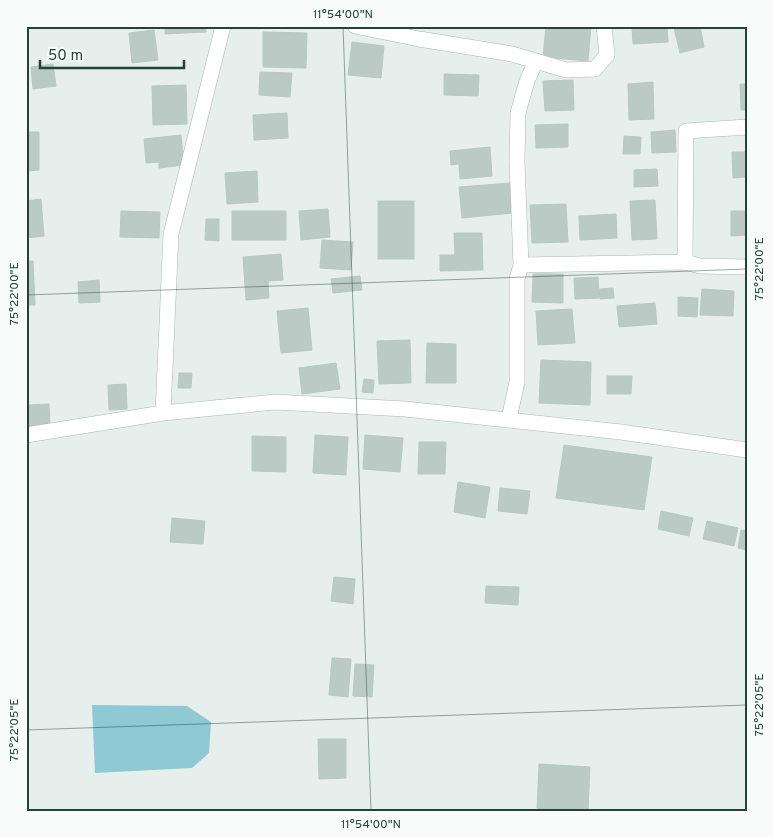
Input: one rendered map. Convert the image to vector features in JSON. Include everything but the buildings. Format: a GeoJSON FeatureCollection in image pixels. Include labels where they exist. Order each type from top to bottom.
{"type":"FeatureCollection","features":[{"type":"Feature","properties":{"kind":"street"},"geometry":{"type":"LineString","coordinates":[[163,414],[171,234],[223,26]]}},
{"type":"Feature","properties":{"kind":"street"},"geometry":{"type":"LineString","coordinates":[[355,26],[419,39],[512,54],[566,70],[595,69],[607,55],[604,26]]}},
{"type":"Feature","properties":{"kind":"street"},"geometry":{"type":"LineString","coordinates":[[510,420],[517,382],[517,279],[521,265],[517,161],[518,113],[527,81],[536,61]]}},
{"type":"Feature","properties":{"kind":"street"},"geometry":{"type":"LineString","coordinates":[[685,262],[686,131],[747,127]]}},
{"type":"Feature","properties":{"kind":"street"},"geometry":{"type":"LineString","coordinates":[[521,265],[685,262],[700,266],[747,268]]}},
{"type":"Feature","properties":{"kind":"street"},"geometry":{"type":"LineString","coordinates":[[26,436],[163,414],[275,402],[405,409],[621,432],[747,450]]}},
{"type":"Feature","properties":{"kind":"water"},"geometry":{"type":"Polygon","coordinates":[[[92,705],[187,706],[211,722],[209,753],[192,768],[95,773],[92,705]]]}}]}
